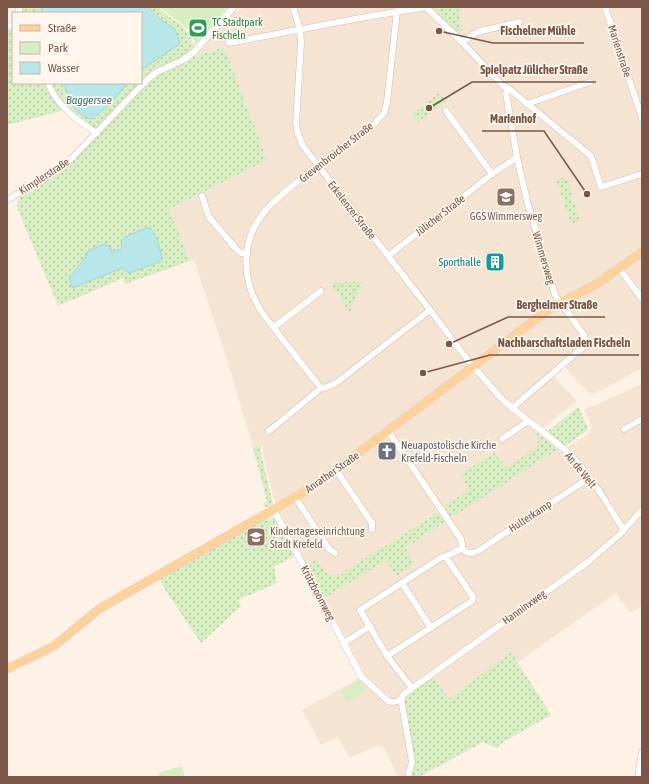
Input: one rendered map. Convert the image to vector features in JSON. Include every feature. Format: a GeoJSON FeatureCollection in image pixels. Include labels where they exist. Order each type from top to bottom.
{"type":"FeatureCollection","features":[{"type":"Feature","properties":{"kind":"main road","name":"Anrather Straße"},"geometry":{"type":"LineString","coordinates":[[7,669],[54,646],[99,609],[296,497],[336,470],[473,368],[538,317],[560,302],[600,282],[642,252]]}},
{"type":"Feature","properties":{"kind":"street","name":"Kimplerstraße"},"geometry":{"type":"LineString","coordinates":[[7,200],[50,175],[79,152],[143,84],[155,73],[183,60],[194,52],[234,7]]}},
{"type":"Feature","properties":{"kind":"street","name":"Erkelenzer Straße"},"geometry":{"type":"LineString","coordinates":[[293,7],[300,29],[301,56],[296,123],[298,134],[303,146],[473,368]]}},
{"type":"Feature","properties":{"kind":"street"},"geometry":{"type":"LineString","coordinates":[[229,43],[397,11],[426,7],[462,42],[506,90],[527,104],[591,156],[601,187],[642,174]]}},
{"type":"Feature","properties":{"kind":"street","name":"Marienstraße"},"geometry":{"type":"LineString","coordinates":[[605,7],[642,118]]}},
{"type":"Feature","properties":{"kind":"street","name":"Grevenbroicher Straße"},"geometry":{"type":"LineString","coordinates":[[321,388],[262,313],[252,292],[247,269],[246,254],[252,232],[258,220],[265,211],[318,165],[374,124],[384,113],[387,102],[397,11]]}},
{"type":"Feature","properties":{"kind":"street"},"geometry":{"type":"LineString","coordinates":[[462,42],[477,32],[520,22]]}},
{"type":"Feature","properties":{"kind":"street"},"geometry":{"type":"LineString","coordinates":[[527,104],[590,82]]}},
{"type":"Feature","properties":{"kind":"street"},"geometry":{"type":"LineString","coordinates":[[48,84],[58,103],[76,120],[97,133]]}},
{"type":"Feature","properties":{"kind":"street","name":"Wimmersweg"},"geometry":{"type":"LineString","coordinates":[[506,90],[517,157],[540,247],[555,295],[584,335],[584,344],[582,348],[512,408]]}},
{"type":"Feature","properties":{"kind":"street"},"geometry":{"type":"LineString","coordinates":[[446,111],[492,174]]}},
{"type":"Feature","properties":{"kind":"street","name":"Jülicher Straße"},"geometry":{"type":"LineString","coordinates":[[388,256],[492,174],[517,157]]}},
{"type":"Feature","properties":{"kind":"street"},"geometry":{"type":"LineString","coordinates":[[202,196],[209,217],[237,250],[246,254]]}},
{"type":"Feature","properties":{"kind":"street"},"geometry":{"type":"LineString","coordinates":[[619,268],[642,298]]}},
{"type":"Feature","properties":{"kind":"street"},"geometry":{"type":"LineString","coordinates":[[274,327],[321,292]]}},
{"type":"Feature","properties":{"kind":"street"},"geometry":{"type":"LineString","coordinates":[[269,431],[321,388],[336,384],[430,310]]}},
{"type":"Feature","properties":{"kind":"street","name":"An de Welt"},"geometry":{"type":"LineString","coordinates":[[473,368],[512,408],[570,455],[589,478],[623,529]]}},
{"type":"Feature","properties":{"kind":"street"},"geometry":{"type":"LineString","coordinates":[[624,430],[642,419]]}},
{"type":"Feature","properties":{"kind":"street"},"geometry":{"type":"LineString","coordinates":[[502,439],[528,421]]}},
{"type":"Feature","properties":{"kind":"street"},"geometry":{"type":"LineString","coordinates":[[388,431],[460,539],[462,548],[445,556],[360,610],[387,656],[412,688]]}},
{"type":"Feature","properties":{"kind":"street"},"geometry":{"type":"LineString","coordinates":[[336,470],[372,523],[372,529]]}},
{"type":"Feature","properties":{"kind":"street","name":"Hulterkamp"},"geometry":{"type":"LineString","coordinates":[[462,548],[467,553],[478,551],[589,478]]}},
{"type":"Feature","properties":{"kind":"street"},"geometry":{"type":"LineString","coordinates":[[296,497],[329,549],[335,553]]}},
{"type":"Feature","properties":{"kind":"street","name":"Krützboomweg"},"geometry":{"type":"LineString","coordinates":[[274,510],[361,676],[388,701],[396,702],[402,698]]}},
{"type":"Feature","properties":{"kind":"street","name":"Hanninxweg"},"geometry":{"type":"LineString","coordinates":[[402,698],[404,694],[412,688],[588,562],[620,534],[642,510]]}},
{"type":"Feature","properties":{"kind":"street"},"geometry":{"type":"LineString","coordinates":[[387,656],[471,602],[473,599],[445,556]]}},
{"type":"Feature","properties":{"kind":"street"},"geometry":{"type":"LineString","coordinates":[[402,583],[431,628]]}},
{"type":"Feature","properties":{"kind":"street"},"geometry":{"type":"LineString","coordinates":[[347,640],[370,626]]}},
{"type":"Feature","properties":{"kind":"street"},"geometry":{"type":"LineString","coordinates":[[402,698],[412,762],[408,777]]}},
{"type":"Feature","properties":{"kind":"street"},"geometry":{"type":"LineString","coordinates":[[638,777],[642,752]]}},
{"type":"Feature","properties":{"kind":"shaded area"},"geometry":{"type":"Polygon","coordinates":[[[243,7],[642,7],[642,368],[592,395],[580,384],[561,362],[550,372],[577,401],[544,427],[537,422],[531,427],[539,440],[535,448],[507,468],[494,453],[469,490],[339,576],[306,566],[277,512],[263,454],[263,446],[253,448],[230,369],[194,260],[190,261],[169,209],[267,160],[224,47],[193,57],[235,9],[236,13],[243,7]]]}},
{"type":"Feature","properties":{"kind":"shaded area"},"geometry":{"type":"Polygon","coordinates":[[[642,384],[642,606],[630,613],[616,593],[518,662],[511,652],[449,699],[432,675],[401,693],[399,697],[409,761],[408,773],[404,777],[398,777],[384,747],[376,746],[350,758],[338,737],[321,745],[302,710],[365,675],[323,599],[386,559],[397,576],[415,563],[405,548],[558,449],[562,451],[589,433],[592,426],[584,410],[642,384]]]}},
{"type":"Feature","properties":{"kind":"green space"},"geometry":{"type":"Polygon","coordinates":[[[20,7],[41,7],[43,12],[20,12],[20,7]]]}},
{"type":"Feature","properties":{"kind":"green space"},"geometry":{"type":"Polygon","coordinates":[[[148,7],[159,7],[166,15],[181,25],[195,47],[182,58],[156,68],[142,82],[142,69],[178,45],[175,29],[161,20],[148,7]]]}},
{"type":"Feature","properties":{"kind":"green space","name":"TC Stadtpark Fischeln"},"geometry":{"type":"Polygon","coordinates":[[[160,7],[228,7],[196,44],[189,31],[160,7]]]}},
{"type":"Feature","properties":{"kind":"green space"},"geometry":{"type":"Polygon","coordinates":[[[458,7],[462,31],[457,32],[436,13],[436,8],[458,7]]]}},
{"type":"Feature","properties":{"kind":"green space"},"geometry":{"type":"Polygon","coordinates":[[[12,26],[12,84],[47,84],[62,109],[61,111],[7,125],[7,29],[12,26]]]}},
{"type":"Feature","properties":{"kind":"green space"},"geometry":{"type":"Polygon","coordinates":[[[224,47],[267,160],[169,209],[190,261],[125,284],[123,278],[58,306],[16,205],[20,194],[52,176],[155,77],[187,62],[193,57],[224,47]]]}},
{"type":"Feature","properties":{"kind":"green space"},"geometry":{"type":"Polygon","coordinates":[[[50,84],[64,84],[70,105],[93,119],[112,102],[126,84],[140,84],[97,128],[94,129],[65,108],[50,84]]]}},
{"type":"Feature","properties":{"kind":"green space"},"geometry":{"type":"Polygon","coordinates":[[[439,93],[446,102],[418,122],[412,113],[439,93]]]}},
{"type":"Feature","properties":{"kind":"green space"},"geometry":{"type":"Polygon","coordinates":[[[563,178],[568,182],[580,221],[571,223],[556,180],[563,178]]]}},
{"type":"Feature","properties":{"kind":"green space"},"geometry":{"type":"Polygon","coordinates":[[[362,282],[350,312],[333,288],[333,283],[362,282]]]}},
{"type":"Feature","properties":{"kind":"green space"},"geometry":{"type":"Polygon","coordinates":[[[579,407],[588,429],[565,446],[547,432],[579,407]]]}},
{"type":"Feature","properties":{"kind":"green space"},"geometry":{"type":"Polygon","coordinates":[[[531,428],[558,449],[451,518],[444,506],[469,490],[461,474],[494,453],[507,468],[535,448],[539,440],[531,428]]]}},
{"type":"Feature","properties":{"kind":"green space"},"geometry":{"type":"Polygon","coordinates":[[[261,446],[261,453],[273,504],[266,508],[263,503],[267,501],[253,448],[261,446]]]}},
{"type":"Feature","properties":{"kind":"green space"},"geometry":{"type":"Polygon","coordinates":[[[438,512],[445,522],[405,548],[415,563],[397,576],[386,560],[323,599],[306,566],[317,559],[325,573],[339,576],[438,512]]]}},
{"type":"Feature","properties":{"kind":"green space"},"geometry":{"type":"Polygon","coordinates":[[[267,516],[269,520],[274,517],[294,556],[274,567],[277,583],[238,600],[241,606],[201,643],[159,578],[267,516]]]}},
{"type":"Feature","properties":{"kind":"green space"},"geometry":{"type":"Polygon","coordinates":[[[511,652],[551,715],[503,742],[497,748],[483,742],[419,777],[410,777],[403,698],[406,694],[432,675],[449,699],[511,652]]]}},
{"type":"Feature","properties":{"kind":"green space"},"geometry":{"type":"Polygon","coordinates":[[[359,680],[365,691],[347,702],[341,691],[359,680]]]}},
{"type":"Feature","properties":{"kind":"green space"},"geometry":{"type":"Polygon","coordinates":[[[182,766],[185,777],[159,777],[158,773],[182,766]]]}},
{"type":"Feature","properties":{"kind":"water"},"geometry":{"type":"Polygon","coordinates":[[[41,7],[148,7],[161,20],[175,29],[180,43],[142,69],[142,12],[43,12],[41,7]]]}},
{"type":"Feature","properties":{"kind":"water","name":"Baggersee"},"geometry":{"type":"Polygon","coordinates":[[[64,84],[126,84],[112,102],[93,119],[85,117],[77,111],[71,105],[64,84]]]}},
{"type":"Feature","properties":{"kind":"water"},"geometry":{"type":"Polygon","coordinates":[[[149,227],[159,246],[162,259],[160,262],[129,273],[122,268],[73,288],[69,278],[83,261],[88,251],[104,244],[110,247],[112,253],[122,248],[121,241],[127,236],[149,227]]]}},
{"type":"Feature","properties":{"kind":"place","name":"TC Stadtpark Fischeln"},"geometry":{"type":"Point","coordinates":[198,28]}},
{"type":"Feature","properties":{"kind":"place","name":"Fischelner Mühle"},"geometry":{"type":"Point","coordinates":[439,31]}},
{"type":"Feature","properties":{"kind":"place","name":"Spielpatz Jülicher Straße"},"geometry":{"type":"Point","coordinates":[429,108]}},
{"type":"Feature","properties":{"kind":"place","name":"Marienhof"},"geometry":{"type":"Point","coordinates":[587,194]}},
{"type":"Feature","properties":{"kind":"place","name":"GGS Wimmersweg"},"geometry":{"type":"Point","coordinates":[506,197]}},
{"type":"Feature","properties":{"kind":"place","name":"Sporthalle"},"geometry":{"type":"Point","coordinates":[495,262]}},
{"type":"Feature","properties":{"kind":"place","name":"Bergheimer Straße"},"geometry":{"type":"Point","coordinates":[449,344]}},
{"type":"Feature","properties":{"kind":"place","name":"Nachbarschaftsladen Fischeln"},"geometry":{"type":"Point","coordinates":[423,373]}},
{"type":"Feature","properties":{"kind":"place","name":"Neuapostolische Kirche Krefeld-Fischeln"},"geometry":{"type":"Point","coordinates":[387,451]}},
{"type":"Feature","properties":{"kind":"place","name":"Kindertageseinrichtung Stadt Krefeld"},"geometry":{"type":"Point","coordinates":[256,537]}}]}
